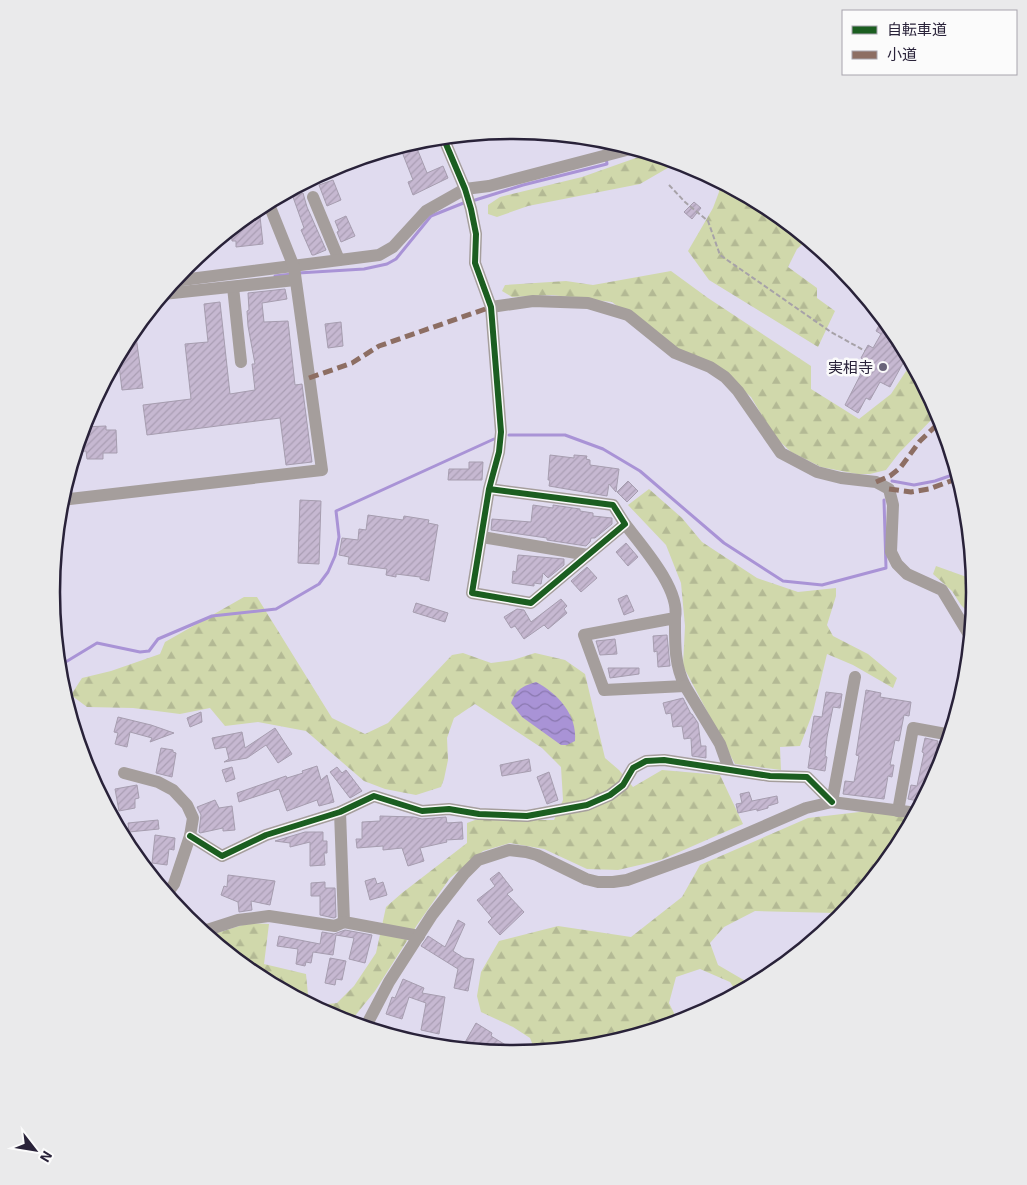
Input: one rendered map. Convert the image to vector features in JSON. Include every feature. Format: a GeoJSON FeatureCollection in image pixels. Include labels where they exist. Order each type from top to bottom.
{"type":"FeatureCollection","features":[{"type":"Feature","properties":{"kind":"street"},"geometry":{"type":"LineString","coordinates":[[445,145],[468,199],[476,234],[475,263],[491,307],[501,432],[499,452],[489,489],[472,594],[531,603],[625,524]]}},
{"type":"Feature","properties":{"kind":"street"},"geometry":{"type":"LineString","coordinates":[[173,293],[233,287],[295,273],[339,260],[379,255],[393,247],[426,211],[468,199],[489,186],[621,152]]}},
{"type":"Feature","properties":{"kind":"street"},"geometry":{"type":"LineString","coordinates":[[312,197],[339,260]]}},
{"type":"Feature","properties":{"kind":"street"},"geometry":{"type":"LineString","coordinates":[[70,499],[322,470],[295,273],[271,210]]}},
{"type":"Feature","properties":{"kind":"street"},"geometry":{"type":"LineString","coordinates":[[185,280],[295,273]]}},
{"type":"Feature","properties":{"kind":"street"},"geometry":{"type":"LineString","coordinates":[[233,287],[241,362]]}},
{"type":"Feature","properties":{"kind":"street"},"geometry":{"type":"LineString","coordinates":[[491,307],[532,301],[588,303],[628,315],[674,353],[710,368],[725,377],[738,391],[780,453],[817,472],[841,478],[876,482],[889,490],[893,504],[891,552],[907,574],[942,590],[965,629]]}},
{"type":"Feature","properties":{"kind":"street"},"geometry":{"type":"LineString","coordinates":[[489,489],[613,505],[658,568],[668,586],[677,610],[675,618],[676,658],[679,674],[720,744],[729,769]]}},
{"type":"Feature","properties":{"kind":"street"},"geometry":{"type":"LineString","coordinates":[[482,538],[588,555]]}},
{"type":"Feature","properties":{"kind":"street"},"geometry":{"type":"LineString","coordinates":[[675,618],[584,635],[604,690],[685,686]]}},
{"type":"Feature","properties":{"kind":"street"},"geometry":{"type":"LineString","coordinates":[[832,802],[855,677]]}},
{"type":"Feature","properties":{"kind":"street"},"geometry":{"type":"LineString","coordinates":[[898,811],[913,728],[944,734]]}},
{"type":"Feature","properties":{"kind":"street"},"geometry":{"type":"LineString","coordinates":[[190,836],[222,856],[266,835],[340,812],[374,796],[422,811],[449,809],[500,816],[527,816],[587,805],[610,795],[623,784],[633,768],[646,761],[664,760],[770,776],[807,777],[832,802]]}},
{"type":"Feature","properties":{"kind":"street"},"geometry":{"type":"LineString","coordinates":[[124,773],[158,782],[173,790],[187,805],[193,818],[190,836],[174,884],[170,889]]}},
{"type":"Feature","properties":{"kind":"street"},"geometry":{"type":"LineString","coordinates":[[368,1022],[389,982],[432,915],[464,874],[478,860],[510,850],[526,852],[537,855],[586,879],[598,882],[613,882],[628,880],[702,853],[806,808],[832,802],[910,812]]}},
{"type":"Feature","properties":{"kind":"street"},"geometry":{"type":"LineString","coordinates":[[340,812],[344,922]]}},
{"type":"Feature","properties":{"kind":"street"},"geometry":{"type":"LineString","coordinates":[[210,929],[238,920],[269,916],[335,926],[344,922],[419,936]]}},
{"type":"Feature","properties":{"kind":"path"},"geometry":{"type":"LineString","coordinates":[[668,185],[708,221],[720,255],[831,332],[865,351]]}},
{"type":"Feature","properties":{"kind":"green space"},"geometry":{"type":"Polygon","coordinates":[[[639,157],[669,167],[640,184],[528,206],[497,217],[488,214],[488,205],[500,197],[582,177],[639,157]]]}},
{"type":"Feature","properties":{"kind":"green space"},"geometry":{"type":"Polygon","coordinates":[[[719,189],[765,215],[803,244],[797,249],[788,267],[817,288],[817,298],[835,311],[818,347],[709,280],[688,251],[713,208],[719,189]]]}},
{"type":"Feature","properties":{"kind":"green space"},"geometry":{"type":"Polygon","coordinates":[[[671,271],[708,298],[811,366],[811,389],[859,419],[891,394],[908,369],[932,419],[899,453],[886,470],[870,474],[857,474],[821,467],[791,452],[774,436],[751,397],[714,364],[669,347],[612,302],[552,295],[512,297],[502,291],[505,285],[566,281],[593,285],[671,271]]]}},
{"type":"Feature","properties":{"kind":"green space"},"geometry":{"type":"Polygon","coordinates":[[[649,489],[682,518],[702,542],[757,578],[798,592],[836,588],[836,596],[827,625],[833,636],[868,654],[897,678],[893,688],[853,665],[827,654],[813,712],[800,746],[780,747],[781,770],[735,764],[683,666],[685,626],[681,583],[666,545],[628,505],[649,489]]]}},
{"type":"Feature","properties":{"kind":"green space"},"geometry":{"type":"Polygon","coordinates":[[[936,566],[966,577],[966,610],[952,591],[933,574],[936,566]]]}},
{"type":"Feature","properties":{"kind":"green space"},"geometry":{"type":"Polygon","coordinates":[[[244,597],[257,597],[332,718],[365,734],[388,723],[452,655],[463,653],[491,663],[513,660],[535,653],[565,660],[585,674],[605,758],[619,770],[633,787],[662,770],[720,775],[743,824],[661,860],[618,870],[587,869],[544,849],[510,843],[483,851],[450,878],[417,925],[375,991],[354,1017],[325,1004],[337,1003],[354,986],[376,953],[386,907],[467,843],[467,823],[475,820],[554,820],[563,800],[561,767],[542,748],[475,704],[454,718],[447,738],[448,760],[441,787],[416,795],[385,789],[364,781],[306,731],[258,722],[225,726],[210,708],[180,714],[133,708],[87,707],[72,696],[82,678],[111,671],[160,654],[165,642],[244,597]]]}},
{"type":"Feature","properties":{"kind":"green space"},"geometry":{"type":"Polygon","coordinates":[[[868,811],[908,816],[873,869],[834,913],[755,911],[724,927],[710,943],[718,965],[746,981],[740,985],[734,988],[730,982],[700,969],[676,977],[669,1003],[675,1016],[631,1031],[573,1042],[533,1045],[530,1038],[513,1027],[481,1012],[477,996],[481,972],[499,941],[558,926],[631,937],[682,897],[700,865],[808,818],[868,811]]]}},
{"type":"Feature","properties":{"kind":"green space"},"geometry":{"type":"Polygon","coordinates":[[[249,923],[269,924],[264,964],[306,974],[308,996],[262,970],[215,934],[249,923]]]}},
{"type":"Feature","properties":{"kind":"water"},"geometry":{"type":"Polygon","coordinates":[[[536,682],[552,692],[564,706],[573,722],[575,741],[567,745],[561,745],[522,717],[511,703],[515,694],[520,689],[536,682]]]}},
{"type":"Feature","properties":{"kind":"building"},"geometry":{"type":"Polygon","coordinates":[[[417,150],[427,173],[443,166],[448,178],[413,195],[408,182],[413,180],[402,153],[417,150]]]}},
{"type":"Feature","properties":{"kind":"building"},"geometry":{"type":"Polygon","coordinates":[[[333,180],[341,200],[327,206],[319,185],[333,180]]]}},
{"type":"Feature","properties":{"kind":"building"},"geometry":{"type":"Polygon","coordinates":[[[303,193],[307,207],[326,250],[314,255],[312,255],[301,230],[304,228],[293,197],[303,193]]]}},
{"type":"Feature","properties":{"kind":"building"},"geometry":{"type":"Polygon","coordinates":[[[694,202],[701,208],[692,219],[684,212],[694,202]]]}},
{"type":"Feature","properties":{"kind":"building"},"geometry":{"type":"Polygon","coordinates":[[[260,216],[263,244],[236,247],[236,241],[232,241],[232,237],[260,216]]]}},
{"type":"Feature","properties":{"kind":"building"},"geometry":{"type":"Polygon","coordinates":[[[346,216],[355,236],[341,242],[335,221],[346,216]]]}},
{"type":"Feature","properties":{"kind":"building"},"geometry":{"type":"Polygon","coordinates":[[[285,289],[287,299],[262,303],[264,322],[288,321],[295,385],[302,384],[312,462],[286,465],[280,418],[147,435],[143,405],[191,399],[185,344],[208,342],[204,304],[220,302],[230,394],[255,390],[252,364],[255,364],[248,326],[248,293],[285,289]]]}},
{"type":"Feature","properties":{"kind":"building"},"geometry":{"type":"Polygon","coordinates":[[[341,322],[343,346],[328,348],[325,324],[341,322]]]}},
{"type":"Feature","properties":{"kind":"building","name":"実相寺"},"geometry":{"type":"Polygon","coordinates":[[[879,325],[904,362],[890,387],[880,382],[870,400],[866,398],[858,413],[845,405],[867,362],[861,358],[868,345],[873,348],[881,334],[876,331],[879,325]]]}},
{"type":"Feature","properties":{"kind":"building"},"geometry":{"type":"Polygon","coordinates":[[[137,340],[143,388],[122,390],[119,369],[137,340]]]}},
{"type":"Feature","properties":{"kind":"building"},"geometry":{"type":"Polygon","coordinates":[[[106,426],[106,430],[116,430],[117,453],[103,453],[103,459],[87,459],[86,451],[83,451],[92,427],[106,426]]]}},
{"type":"Feature","properties":{"kind":"building"},"geometry":{"type":"Polygon","coordinates":[[[550,455],[574,458],[574,455],[587,456],[586,459],[590,460],[590,465],[619,469],[616,492],[609,484],[607,496],[549,486],[550,455]]]}},
{"type":"Feature","properties":{"kind":"building"},"geometry":{"type":"Polygon","coordinates":[[[469,462],[483,462],[482,480],[448,480],[449,469],[469,469],[469,462]]]}},
{"type":"Feature","properties":{"kind":"building"},"geometry":{"type":"Polygon","coordinates":[[[628,481],[638,491],[627,502],[617,492],[628,481]]]}},
{"type":"Feature","properties":{"kind":"building"},"geometry":{"type":"Polygon","coordinates":[[[300,500],[321,501],[319,564],[298,563],[300,500]]]}},
{"type":"Feature","properties":{"kind":"building"},"geometry":{"type":"Polygon","coordinates":[[[533,505],[553,508],[553,505],[580,509],[580,511],[593,513],[593,516],[612,518],[612,524],[595,538],[591,538],[586,546],[491,530],[492,519],[531,522],[533,505]]]}},
{"type":"Feature","properties":{"kind":"building"},"geometry":{"type":"Polygon","coordinates":[[[368,515],[403,520],[404,516],[429,520],[428,523],[438,525],[429,581],[420,579],[420,577],[396,574],[396,577],[386,575],[387,569],[348,564],[349,557],[339,555],[342,538],[358,540],[359,529],[366,530],[368,515]]]}},
{"type":"Feature","properties":{"kind":"building"},"geometry":{"type":"Polygon","coordinates":[[[626,543],[638,557],[628,566],[616,552],[626,543]]]}},
{"type":"Feature","properties":{"kind":"building"},"geometry":{"type":"Polygon","coordinates":[[[518,555],[564,559],[564,565],[548,578],[543,573],[541,584],[534,583],[534,586],[512,583],[513,571],[516,572],[518,555]]]}},
{"type":"Feature","properties":{"kind":"building"},"geometry":{"type":"Polygon","coordinates":[[[587,567],[597,578],[581,592],[571,581],[587,567]]]}},
{"type":"Feature","properties":{"kind":"building"},"geometry":{"type":"Polygon","coordinates":[[[627,595],[634,611],[624,615],[618,599],[627,595]]]}},
{"type":"Feature","properties":{"kind":"building"},"geometry":{"type":"Polygon","coordinates":[[[561,599],[567,606],[564,609],[567,613],[548,629],[544,625],[524,639],[515,626],[511,628],[504,617],[517,609],[524,610],[531,622],[561,599]]]}},
{"type":"Feature","properties":{"kind":"building"},"geometry":{"type":"Polygon","coordinates":[[[416,603],[448,613],[445,622],[413,612],[416,603]]]}},
{"type":"Feature","properties":{"kind":"building"},"geometry":{"type":"Polygon","coordinates":[[[667,635],[670,666],[658,667],[657,651],[654,652],[653,636],[667,635]]]}},
{"type":"Feature","properties":{"kind":"building"},"geometry":{"type":"Polygon","coordinates":[[[615,639],[617,654],[600,655],[596,641],[615,639]]]}},
{"type":"Feature","properties":{"kind":"building"},"geometry":{"type":"Polygon","coordinates":[[[608,668],[639,668],[639,674],[610,678],[608,668]]]}},
{"type":"Feature","properties":{"kind":"building"},"geometry":{"type":"Polygon","coordinates":[[[866,690],[881,693],[880,697],[911,702],[909,716],[904,715],[899,741],[895,740],[890,765],[894,765],[892,777],[888,776],[884,799],[843,794],[845,781],[854,782],[859,756],[856,755],[866,690]]]}},
{"type":"Feature","properties":{"kind":"building"},"geometry":{"type":"Polygon","coordinates":[[[826,692],[842,694],[840,708],[833,707],[827,737],[825,771],[808,768],[814,716],[822,717],[826,692]]]}},
{"type":"Feature","properties":{"kind":"building"},"geometry":{"type":"Polygon","coordinates":[[[683,698],[698,723],[701,746],[706,746],[706,758],[692,756],[691,738],[684,739],[682,726],[673,727],[671,713],[666,714],[663,703],[683,698]]]}},
{"type":"Feature","properties":{"kind":"building"},"geometry":{"type":"Polygon","coordinates":[[[201,712],[202,722],[190,727],[187,718],[201,712]]]}},
{"type":"Feature","properties":{"kind":"building"},"geometry":{"type":"Polygon","coordinates":[[[118,717],[174,733],[150,742],[152,738],[130,732],[127,747],[115,744],[118,733],[114,732],[118,717]]]}},
{"type":"Feature","properties":{"kind":"building"},"geometry":{"type":"Polygon","coordinates":[[[275,728],[292,754],[278,763],[266,745],[247,758],[224,762],[229,759],[226,747],[215,749],[212,738],[242,732],[245,748],[275,728]]]}},
{"type":"Feature","properties":{"kind":"building"},"geometry":{"type":"Polygon","coordinates":[[[925,738],[938,741],[935,759],[920,793],[916,801],[908,799],[911,785],[917,786],[924,753],[922,752],[925,738]]]}},
{"type":"Feature","properties":{"kind":"building"},"geometry":{"type":"Polygon","coordinates":[[[161,748],[173,750],[176,753],[172,777],[156,773],[161,748]]]}},
{"type":"Feature","properties":{"kind":"building"},"geometry":{"type":"Polygon","coordinates":[[[529,759],[531,771],[502,776],[500,765],[529,759]]]}},
{"type":"Feature","properties":{"kind":"building"},"geometry":{"type":"Polygon","coordinates":[[[317,766],[321,780],[327,775],[334,802],[319,806],[317,800],[287,811],[279,789],[239,802],[237,793],[286,776],[287,778],[303,773],[302,771],[317,766]]]}},
{"type":"Feature","properties":{"kind":"building"},"geometry":{"type":"Polygon","coordinates":[[[232,767],[235,779],[226,782],[222,770],[232,767]]]}},
{"type":"Feature","properties":{"kind":"building"},"geometry":{"type":"Polygon","coordinates":[[[337,767],[342,773],[346,770],[362,791],[350,798],[330,772],[337,767]]]}},
{"type":"Feature","properties":{"kind":"building"},"geometry":{"type":"Polygon","coordinates":[[[549,772],[558,800],[547,804],[537,777],[549,772]]]}},
{"type":"Feature","properties":{"kind":"building"},"geometry":{"type":"Polygon","coordinates":[[[137,785],[139,798],[135,799],[135,808],[119,811],[115,789],[137,785]]]}},
{"type":"Feature","properties":{"kind":"building"},"geometry":{"type":"Polygon","coordinates":[[[749,792],[752,801],[777,796],[778,803],[757,811],[757,809],[738,813],[736,804],[742,803],[740,794],[749,792]]]}},
{"type":"Feature","properties":{"kind":"building"},"geometry":{"type":"Polygon","coordinates":[[[215,800],[219,808],[232,806],[235,830],[223,831],[223,828],[200,833],[201,815],[197,807],[215,800]]]}},
{"type":"Feature","properties":{"kind":"building"},"geometry":{"type":"Polygon","coordinates":[[[380,816],[422,819],[446,817],[447,823],[462,822],[463,839],[446,840],[447,842],[420,848],[424,861],[408,866],[402,848],[383,850],[383,846],[357,848],[356,839],[362,839],[362,822],[380,821],[380,816]]]}},
{"type":"Feature","properties":{"kind":"building"},"geometry":{"type":"Polygon","coordinates":[[[158,820],[159,829],[129,832],[128,823],[158,820]]]}},
{"type":"Feature","properties":{"kind":"building"},"geometry":{"type":"Polygon","coordinates":[[[305,832],[323,832],[323,841],[327,841],[327,853],[324,853],[325,865],[310,866],[310,842],[290,847],[290,843],[275,841],[305,832]]]}},
{"type":"Feature","properties":{"kind":"building"},"geometry":{"type":"Polygon","coordinates":[[[155,835],[175,838],[174,850],[169,849],[167,865],[152,863],[155,835]]]}},
{"type":"Feature","properties":{"kind":"building"},"geometry":{"type":"Polygon","coordinates":[[[499,872],[513,890],[507,894],[524,912],[500,935],[488,922],[492,918],[477,900],[495,886],[490,879],[499,872]]]}},
{"type":"Feature","properties":{"kind":"building"},"geometry":{"type":"Polygon","coordinates":[[[228,875],[275,881],[270,905],[251,901],[252,910],[239,912],[238,902],[221,895],[224,886],[227,887],[228,875]]]}},
{"type":"Feature","properties":{"kind":"building"},"geometry":{"type":"Polygon","coordinates":[[[375,878],[377,884],[383,882],[387,895],[370,900],[365,881],[375,878]]]}},
{"type":"Feature","properties":{"kind":"building"},"geometry":{"type":"Polygon","coordinates":[[[325,882],[325,888],[335,888],[336,917],[334,918],[320,915],[320,896],[311,896],[311,883],[325,882]]]}},
{"type":"Feature","properties":{"kind":"building"},"geometry":{"type":"Polygon","coordinates":[[[458,920],[465,924],[453,951],[464,958],[474,959],[468,991],[454,988],[458,969],[421,946],[428,936],[445,947],[458,920]]]}},
{"type":"Feature","properties":{"kind":"building"},"geometry":{"type":"Polygon","coordinates":[[[345,930],[372,935],[365,963],[349,959],[354,938],[336,935],[333,955],[313,952],[311,963],[306,962],[305,966],[296,964],[298,949],[277,946],[279,936],[320,944],[322,932],[334,934],[345,930]]]}},
{"type":"Feature","properties":{"kind":"building"},"geometry":{"type":"Polygon","coordinates":[[[330,958],[346,961],[342,980],[336,979],[335,985],[325,983],[330,958]]]}},
{"type":"Feature","properties":{"kind":"building"},"geometry":{"type":"Polygon","coordinates":[[[403,979],[424,988],[422,993],[445,997],[439,1034],[421,1030],[426,1003],[409,997],[402,1019],[386,1014],[392,997],[395,998],[403,979]]]}},
{"type":"Feature","properties":{"kind":"building"},"geometry":{"type":"Polygon","coordinates":[[[476,1023],[492,1033],[491,1036],[507,1046],[484,1045],[465,1043],[476,1023]]]}},
{"type":"Feature","properties":{"kind":"waterway"},"geometry":{"type":"LineString","coordinates":[[472,201],[523,185],[607,164],[606,157]]}},
{"type":"Feature","properties":{"kind":"waterway"},"geometry":{"type":"LineString","coordinates":[[298,273],[364,269],[387,264],[396,259],[431,216],[466,202]]}},
{"type":"Feature","properties":{"kind":"waterway"},"geometry":{"type":"LineString","coordinates":[[275,276],[292,274]]}},
{"type":"Feature","properties":{"kind":"waterway"},"geometry":{"type":"LineString","coordinates":[[509,435],[565,435],[603,449],[640,471],[724,543],[783,581],[822,585],[886,568],[884,500]]}},
{"type":"Feature","properties":{"kind":"waterway"},"geometry":{"type":"LineString","coordinates":[[66,662],[97,643],[140,652],[149,651],[158,639],[212,616],[276,609],[319,584],[328,572],[335,556],[339,537],[336,511],[494,439]]}},
{"type":"Feature","properties":{"kind":"waterway"},"geometry":{"type":"LineString","coordinates":[[892,481],[914,485],[952,475]]}},
{"type":"Feature","properties":{"kind":"marked path"},"geometry":{"type":"LineString","coordinates":[[309,378],[352,363],[379,346],[491,307]]}},
{"type":"Feature","properties":{"kind":"marked path"},"geometry":{"type":"LineString","coordinates":[[876,482],[890,476],[900,468],[920,441],[935,427]]}},
{"type":"Feature","properties":{"kind":"marked path"},"geometry":{"type":"LineString","coordinates":[[889,489],[911,492],[929,489],[953,480]]}},
{"type":"Feature","properties":{"kind":"cycle path"},"geometry":{"type":"LineString","coordinates":[[446,144],[465,189],[471,209],[476,234],[475,263],[491,307],[501,432],[499,452],[489,489]]}},
{"type":"Feature","properties":{"kind":"cycle path"},"geometry":{"type":"LineString","coordinates":[[489,489],[613,505],[625,524],[531,603],[472,593],[489,489]]}},
{"type":"Feature","properties":{"kind":"cycle path"},"geometry":{"type":"LineString","coordinates":[[190,836],[222,856],[266,835],[340,812],[374,796],[422,811],[449,809],[479,814],[527,816],[587,805],[610,795],[623,785],[633,768],[646,761],[664,760],[770,776],[807,777],[832,802]]}},
{"type":"Feature","properties":{"kind":"place","name":"実相寺"},"geometry":{"type":"Point","coordinates":[883,367]}}]}
